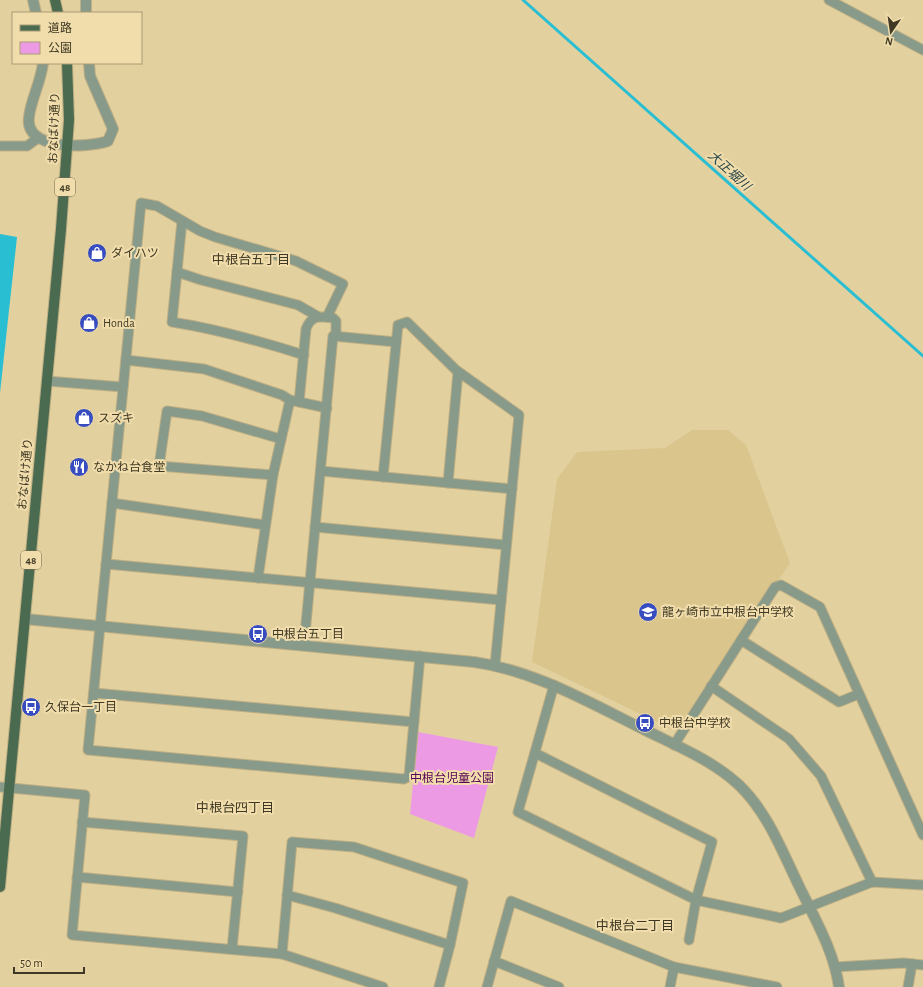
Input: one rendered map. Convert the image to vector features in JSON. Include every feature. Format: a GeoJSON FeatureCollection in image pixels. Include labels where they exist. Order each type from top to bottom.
{"type":"FeatureCollection","features":[{"type":"Feature","properties":{"kind":"main road"},"geometry":{"type":"LineString","coordinates":[[55,0],[58,12]]}},
{"type":"Feature","properties":{"kind":"main road","name":"おなばけ通り"},"geometry":{"type":"LineString","coordinates":[[0,887],[5,787],[25,619],[68,145],[69,107],[66,64]]}},
{"type":"Feature","properties":{"kind":"street"},"geometry":{"type":"LineString","coordinates":[[33,0],[36,12]]}},
{"type":"Feature","properties":{"kind":"street"},"geometry":{"type":"LineString","coordinates":[[86,0],[86,12]]}},
{"type":"Feature","properties":{"kind":"street"},"geometry":{"type":"LineString","coordinates":[[829,0],[923,50]]}},
{"type":"Feature","properties":{"kind":"street"},"geometry":{"type":"LineString","coordinates":[[43,64],[29,117],[30,129],[38,138],[50,143],[96,146],[108,141],[111,136],[112,124],[90,76],[89,64]]}},
{"type":"Feature","properties":{"kind":"street"},"geometry":{"type":"LineString","coordinates":[[0,146],[27,146],[38,138]]}},
{"type":"Feature","properties":{"kind":"street"},"geometry":{"type":"LineString","coordinates":[[327,317],[343,284],[296,261],[232,243],[200,231],[157,206],[141,203],[88,750],[404,779],[409,776],[420,656]]}},
{"type":"Feature","properties":{"kind":"street"},"geometry":{"type":"LineString","coordinates":[[182,221],[172,322],[199,326],[253,339],[304,355]]}},
{"type":"Feature","properties":{"kind":"street"},"geometry":{"type":"LineString","coordinates":[[177,272],[201,280],[298,305],[317,316],[333,318],[336,321],[336,336],[334,336],[304,645]]}},
{"type":"Feature","properties":{"kind":"street"},"geometry":{"type":"LineString","coordinates":[[300,402],[304,355],[309,321],[317,316]]}},
{"type":"Feature","properties":{"kind":"street"},"geometry":{"type":"LineString","coordinates":[[383,477],[398,325],[407,322],[458,372],[519,414],[495,665]]}},
{"type":"Feature","properties":{"kind":"street"},"geometry":{"type":"LineString","coordinates":[[336,336],[396,342]]}},
{"type":"Feature","properties":{"kind":"street"},"geometry":{"type":"LineString","coordinates":[[126,360],[204,369],[282,395],[290,400],[327,408]]}},
{"type":"Feature","properties":{"kind":"street"},"geometry":{"type":"LineString","coordinates":[[448,483],[458,372]]}},
{"type":"Feature","properties":{"kind":"street"},"geometry":{"type":"LineString","coordinates":[[47,381],[123,387]]}},
{"type":"Feature","properties":{"kind":"street"},"geometry":{"type":"LineString","coordinates":[[258,578],[272,475],[290,400]]}},
{"type":"Feature","properties":{"kind":"street"},"geometry":{"type":"LineString","coordinates":[[272,475],[159,466],[167,411],[202,416],[281,439]]}},
{"type":"Feature","properties":{"kind":"street"},"geometry":{"type":"LineString","coordinates":[[321,471],[512,489]]}},
{"type":"Feature","properties":{"kind":"street"},"geometry":{"type":"LineString","coordinates":[[112,503],[265,525]]}},
{"type":"Feature","properties":{"kind":"street"},"geometry":{"type":"LineString","coordinates":[[315,527],[506,545]]}},
{"type":"Feature","properties":{"kind":"street"},"geometry":{"type":"LineString","coordinates":[[106,564],[501,600]]}},
{"type":"Feature","properties":{"kind":"street"},"geometry":{"type":"LineString","coordinates":[[674,745],[775,587],[781,585],[820,607],[923,835]]}},
{"type":"Feature","properties":{"kind":"street"},"geometry":{"type":"LineString","coordinates":[[25,619],[420,656],[495,665],[526,674],[554,685],[674,745],[723,773],[751,799],[771,828],[809,906],[831,954],[835,967],[838,987]]}},
{"type":"Feature","properties":{"kind":"street"},"geometry":{"type":"LineString","coordinates":[[741,640],[839,702],[859,694]]}},
{"type":"Feature","properties":{"kind":"street"},"geometry":{"type":"LineString","coordinates":[[554,685],[518,812],[696,900],[781,918],[872,882],[923,885]]}},
{"type":"Feature","properties":{"kind":"street"},"geometry":{"type":"LineString","coordinates":[[711,686],[789,738],[821,776],[872,882]]}},
{"type":"Feature","properties":{"kind":"street"},"geometry":{"type":"LineString","coordinates":[[94,693],[414,722]]}},
{"type":"Feature","properties":{"kind":"street"},"geometry":{"type":"LineString","coordinates":[[535,753],[712,842],[696,900],[689,940]]}},
{"type":"Feature","properties":{"kind":"street"},"geometry":{"type":"LineString","coordinates":[[5,787],[85,795],[72,935],[282,954],[383,987]]}},
{"type":"Feature","properties":{"kind":"street"},"geometry":{"type":"LineString","coordinates":[[82,822],[243,836],[232,949]]}},
{"type":"Feature","properties":{"kind":"street"},"geometry":{"type":"LineString","coordinates":[[282,954],[292,842],[354,847],[463,883],[450,945],[439,987]]}},
{"type":"Feature","properties":{"kind":"street"},"geometry":{"type":"LineString","coordinates":[[77,877],[238,892]]}},
{"type":"Feature","properties":{"kind":"street"},"geometry":{"type":"LineString","coordinates":[[287,895],[335,908],[450,945]]}},
{"type":"Feature","properties":{"kind":"street"},"geometry":{"type":"LineString","coordinates":[[487,987],[511,901],[674,967],[777,987]]}},
{"type":"Feature","properties":{"kind":"street"},"geometry":{"type":"LineString","coordinates":[[494,961],[559,987]]}},
{"type":"Feature","properties":{"kind":"street"},"geometry":{"type":"LineString","coordinates":[[835,967],[912,964],[923,965]]}},
{"type":"Feature","properties":{"kind":"street"},"geometry":{"type":"LineString","coordinates":[[908,987],[912,964]]}},
{"type":"Feature","properties":{"kind":"street"},"geometry":{"type":"LineString","coordinates":[[670,987],[674,967]]}},
{"type":"Feature","properties":{"kind":"street"},"geometry":{"type":"LineString","coordinates":[[724,987],[726,977]]}},
{"type":"Feature","properties":{"kind":"shaded area","name":"龍ヶ崎市立中根台中学校"},"geometry":{"type":"Polygon","coordinates":[[[692,430],[728,430],[746,445],[790,563],[676,731],[532,662],[557,479],[577,452],[665,448],[692,430]]]}},
{"type":"Feature","properties":{"kind":"green space","name":"中根台児童公園"},"geometry":{"type":"Polygon","coordinates":[[[418,732],[498,747],[474,838],[410,814],[418,732]]]}},
{"type":"Feature","properties":{"kind":"water"},"geometry":{"type":"Polygon","coordinates":[[[0,234],[17,237],[0,393],[0,234]]]}},
{"type":"Feature","properties":{"kind":"waterway","name":"大正堀川"},"geometry":{"type":"LineString","coordinates":[[523,0],[923,356]]}},
{"type":"Feature","properties":{"kind":"place","name":"ダイハツ"},"geometry":{"type":"Point","coordinates":[97,253]}},
{"type":"Feature","properties":{"kind":"place","name":"Honda"},"geometry":{"type":"Point","coordinates":[89,323]}},
{"type":"Feature","properties":{"kind":"place","name":"スズキ"},"geometry":{"type":"Point","coordinates":[84,418]}},
{"type":"Feature","properties":{"kind":"place","name":"なかね台食堂"},"geometry":{"type":"Point","coordinates":[79,467]}},
{"type":"Feature","properties":{"kind":"place","name":"龍ヶ崎市立中根台中学校"},"geometry":{"type":"Point","coordinates":[648,612]}},
{"type":"Feature","properties":{"kind":"place","name":"中根台五丁目"},"geometry":{"type":"Point","coordinates":[258,634]}},
{"type":"Feature","properties":{"kind":"place","name":"久保台一丁目"},"geometry":{"type":"Point","coordinates":[31,707]}},
{"type":"Feature","properties":{"kind":"place","name":"中根台中学校"},"geometry":{"type":"Point","coordinates":[645,723]}},
{"type":"Feature","properties":{"kind":"district","name":"中根台五丁目"},"geometry":{"type":"Point","coordinates":[251,259]}},
{"type":"Feature","properties":{"kind":"district","name":"中根台四丁目"},"geometry":{"type":"Point","coordinates":[235,807]}},
{"type":"Feature","properties":{"kind":"district","name":"中根台二丁目"},"geometry":{"type":"Point","coordinates":[635,925]}}]}
